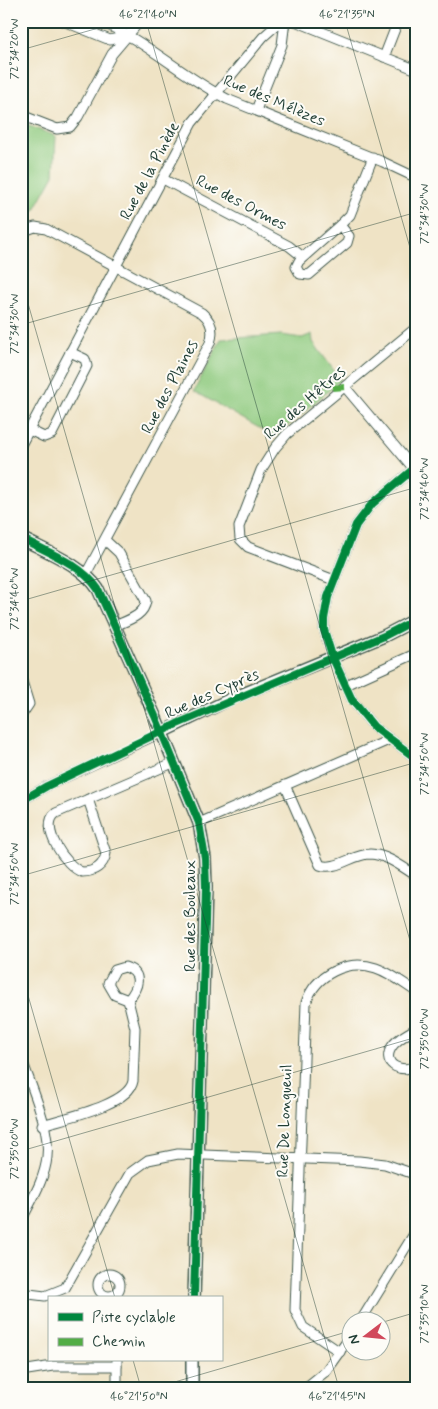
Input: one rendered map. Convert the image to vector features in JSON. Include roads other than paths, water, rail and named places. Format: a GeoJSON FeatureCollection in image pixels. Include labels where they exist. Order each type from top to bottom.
{"type":"FeatureCollection","features":[{"type":"Feature","properties":{"kind":"street"},"geometry":{"type":"LineString","coordinates":[[63,21],[110,40],[127,36]]}},
{"type":"Feature","properties":{"kind":"street","name":"Rue des Mélèzes"},"geometry":{"type":"LineString","coordinates":[[99,21],[117,28],[215,93],[372,157],[417,178]]}},
{"type":"Feature","properties":{"kind":"street"},"geometry":{"type":"LineString","coordinates":[[21,115],[57,129],[66,129],[76,121],[112,54],[140,21]]}},
{"type":"Feature","properties":{"kind":"street","name":"Rue de la Pinède"},"geometry":{"type":"LineString","coordinates":[[21,445],[25,428],[70,352],[192,123],[263,37],[281,21]]}},
{"type":"Feature","properties":{"kind":"street"},"geometry":{"type":"LineString","coordinates":[[256,110],[282,45],[285,21]]}},
{"type":"Feature","properties":{"kind":"street"},"geometry":{"type":"LineString","coordinates":[[295,21],[417,70]]}},
{"type":"Feature","properties":{"kind":"street"},"geometry":{"type":"LineString","coordinates":[[384,57],[398,21]]}},
{"type":"Feature","properties":{"kind":"street"},"geometry":{"type":"LineString","coordinates":[[340,225],[348,234],[348,241],[306,276],[300,274],[296,267],[303,257],[350,215],[372,157]]}},
{"type":"Feature","properties":{"kind":"street","name":"Rue des Ormes"},"geometry":{"type":"LineString","coordinates":[[163,179],[289,246],[303,257]]}},
{"type":"Feature","properties":{"kind":"street","name":"Rue des Plaines"},"geometry":{"type":"LineString","coordinates":[[21,232],[31,227],[42,228],[202,313],[210,321],[212,335],[86,574]]}},
{"type":"Feature","properties":{"kind":"street","name":"Rue des Hêtres"},"geometry":{"type":"LineString","coordinates":[[334,580],[248,547],[240,539],[239,530],[261,470],[271,453],[288,434],[417,327]]}},
{"type":"Feature","properties":{"kind":"street"},"geometry":{"type":"LineString","coordinates":[[25,428],[44,437],[51,435],[87,366],[86,361],[70,352]]}},
{"type":"Feature","properties":{"kind":"street"},"geometry":{"type":"LineString","coordinates":[[345,387],[415,468],[363,514],[353,532],[334,580],[324,619],[324,630],[344,686],[362,714],[389,740],[417,759]]}},
{"type":"Feature","properties":{"kind":"street","name":"Rue des Bouleaux"},"geometry":{"type":"LineString","coordinates":[[21,538],[86,574],[101,594],[175,762],[199,823],[205,858],[206,886],[194,1296]]}},
{"type":"Feature","properties":{"kind":"street"},"geometry":{"type":"LineString","coordinates":[[105,540],[119,552],[146,601],[144,610],[115,626]]}},
{"type":"Feature","properties":{"kind":"street","name":"Rue des Cyprès"},"geometry":{"type":"LineString","coordinates":[[21,802],[47,786],[162,732],[332,656],[390,633],[417,618]]}},
{"type":"Feature","properties":{"kind":"street"},"geometry":{"type":"LineString","coordinates":[[344,686],[417,654]]}},
{"type":"Feature","properties":{"kind":"street"},"geometry":{"type":"LineString","coordinates":[[21,678],[30,704],[21,716]]}},
{"type":"Feature","properties":{"kind":"street"},"geometry":{"type":"LineString","coordinates":[[199,823],[389,740]]}},
{"type":"Feature","properties":{"kind":"street"},"geometry":{"type":"LineString","coordinates":[[88,799],[106,853],[104,860],[97,868],[82,872],[73,868],[62,853],[51,835],[48,822],[56,813],[88,799],[175,762]]}},
{"type":"Feature","properties":{"kind":"street"},"geometry":{"type":"LineString","coordinates":[[285,785],[320,865],[329,867],[361,855],[372,854],[390,859],[417,876]]}},
{"type":"Feature","properties":{"kind":"street","name":"Rue De Longueuil"},"geometry":{"type":"LineString","coordinates":[[340,1352],[306,1331],[296,1315],[304,1016],[307,998],[313,989],[332,972],[343,967],[362,965],[386,972],[417,992]]}},
{"type":"Feature","properties":{"kind":"street"},"geometry":{"type":"LineString","coordinates":[[42,1125],[113,1102],[126,1095],[131,1089],[135,1028],[128,1000]]}},
{"type":"Feature","properties":{"kind":"street"},"geometry":{"type":"LineString","coordinates":[[417,1028],[392,1046],[389,1055],[392,1064],[400,1070],[410,1070],[417,1066]]}},
{"type":"Feature","properties":{"kind":"street"},"geometry":{"type":"LineString","coordinates":[[21,1057],[48,1150],[46,1164],[21,1221]]}},
{"type":"Feature","properties":{"kind":"street"},"geometry":{"type":"LineString","coordinates":[[21,1293],[45,1296],[65,1288],[122,1184],[135,1168],[148,1160],[164,1155],[375,1162],[417,1175]]}},
{"type":"Feature","properties":{"kind":"street"},"geometry":{"type":"LineString","coordinates":[[366,1312],[417,1228]]}},
{"type":"Feature","properties":{"kind":"street"},"geometry":{"type":"LineString","coordinates":[[305,1388],[321,1377],[340,1352]]}},
{"type":"Feature","properties":{"kind":"street"},"geometry":{"type":"LineString","coordinates":[[192,1362],[192,1388]]}},
{"type":"Feature","properties":{"kind":"street"},"geometry":{"type":"LineString","coordinates":[[21,1371],[61,1366],[117,1363],[117,1388]]}}]}
